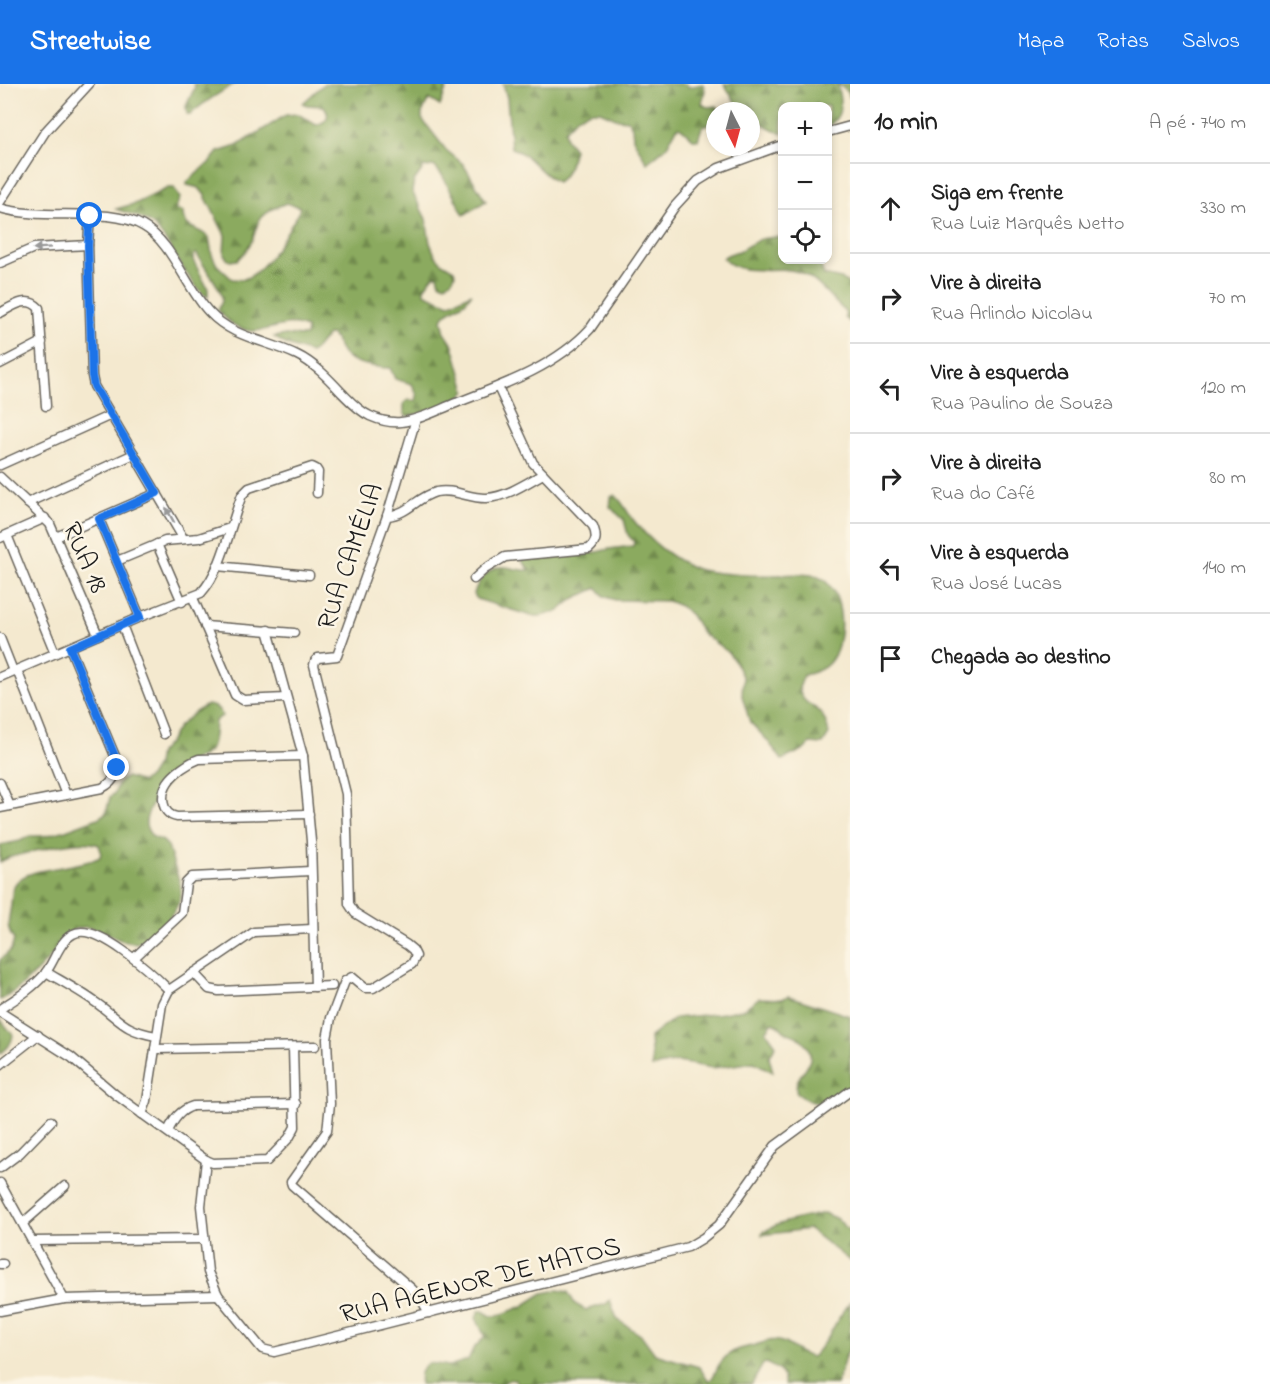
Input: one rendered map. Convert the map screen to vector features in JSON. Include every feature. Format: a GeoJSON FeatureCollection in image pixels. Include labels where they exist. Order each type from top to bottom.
{"type":"FeatureCollection","features":[{"type":"Feature","properties":{"kind":"street"},"geometry":{"type":"LineString","coordinates":[[0,202],[45,132],[89,84]]}},
{"type":"Feature","properties":{"kind":"street"},"geometry":{"type":"LineString","coordinates":[[832,131],[850,126]]}},
{"type":"Feature","properties":{"kind":"street"},"geometry":{"type":"LineString","coordinates":[[0,208],[33,214],[124,218],[146,227],[166,249],[207,310],[222,324],[238,333],[298,355],[325,375],[367,415],[399,422],[416,419],[537,369],[584,336],[675,206],[698,181],[719,168],[778,147]]}},
{"type":"Feature","properties":{"kind":"street"},"geometry":{"type":"LineString","coordinates":[[90,216],[88,245],[92,376],[99,396],[183,538]]}},
{"type":"Feature","properties":{"kind":"street"},"geometry":{"type":"LineString","coordinates":[[0,263],[34,248],[88,245]]}},
{"type":"Feature","properties":{"kind":"street"},"geometry":{"type":"LineString","coordinates":[[0,313],[22,302],[30,301],[40,311],[46,406]]}},
{"type":"Feature","properties":{"kind":"street"},"geometry":{"type":"LineString","coordinates":[[0,364],[42,342]]}},
{"type":"Feature","properties":{"kind":"street"},"geometry":{"type":"LineString","coordinates":[[474,579],[505,557],[589,549],[596,541],[597,534],[593,526],[533,463],[498,387]]}},
{"type":"Feature","properties":{"kind":"street"},"geometry":{"type":"LineString","coordinates":[[0,465],[111,415]]}},
{"type":"Feature","properties":{"kind":"street","name":"RUA CAMÉLIA"},"geometry":{"type":"LineString","coordinates":[[416,419],[387,516],[337,656],[318,658],[315,661],[315,669],[346,794],[349,904],[355,913],[407,945],[416,956],[412,964],[373,988],[365,988],[352,977],[345,981],[331,1018],[327,1039],[330,1104],[327,1131],[291,1182],[412,1289],[422,1299],[429,1313]]}},
{"type":"Feature","properties":{"kind":"street"},"geometry":{"type":"LineString","coordinates":[[27,503],[134,454]]}},
{"type":"Feature","properties":{"kind":"street"},"geometry":{"type":"LineString","coordinates":[[0,677],[201,593],[208,586],[217,566],[242,495],[249,488],[316,468],[318,472],[317,493]]}},
{"type":"Feature","properties":{"kind":"street"},"geometry":{"type":"LineString","coordinates":[[387,516],[403,513],[429,494],[440,491],[488,498],[500,496],[543,474]]}},
{"type":"Feature","properties":{"kind":"street","name":"RUA 18"},"geometry":{"type":"LineString","coordinates":[[0,477],[50,524],[98,635]]}},
{"type":"Feature","properties":{"kind":"street"},"geometry":{"type":"LineString","coordinates":[[56,537],[157,493]]}},
{"type":"Feature","properties":{"kind":"street"},"geometry":{"type":"LineString","coordinates":[[45,518],[4,536],[55,653]]}},
{"type":"Feature","properties":{"kind":"street"},"geometry":{"type":"LineString","coordinates":[[99,519],[140,617]]}},
{"type":"Feature","properties":{"kind":"street"},"geometry":{"type":"LineString","coordinates":[[117,561],[158,544],[183,538],[199,538],[230,528]]}},
{"type":"Feature","properties":{"kind":"street"},"geometry":{"type":"LineString","coordinates":[[158,544],[182,602]]}},
{"type":"Feature","properties":{"kind":"street"},"geometry":{"type":"LineString","coordinates":[[217,566],[309,575]]}},
{"type":"Feature","properties":{"kind":"street"},"geometry":{"type":"LineString","coordinates":[[193,598],[238,699],[286,698]]}},
{"type":"Feature","properties":{"kind":"street"},"geometry":{"type":"LineString","coordinates":[[122,625],[164,734]]}},
{"type":"Feature","properties":{"kind":"street"},"geometry":{"type":"LineString","coordinates":[[206,626],[294,633]]}},
{"type":"Feature","properties":{"kind":"street"},"geometry":{"type":"LineString","coordinates":[[268,630],[303,756],[309,814],[315,987]]}},
{"type":"Feature","properties":{"kind":"street"},"geometry":{"type":"LineString","coordinates":[[0,638],[66,795]]}},
{"type":"Feature","properties":{"kind":"street"},"geometry":{"type":"LineString","coordinates":[[0,808],[102,788],[115,778],[117,768],[115,756],[70,648]]}},
{"type":"Feature","properties":{"kind":"street"},"geometry":{"type":"LineString","coordinates":[[303,756],[199,759],[185,766],[169,781],[164,792],[163,803],[170,816],[177,817],[309,814]]}},
{"type":"Feature","properties":{"kind":"street"},"geometry":{"type":"LineString","coordinates":[[0,783],[10,806]]}},
{"type":"Feature","properties":{"kind":"street"},"geometry":{"type":"LineString","coordinates":[[134,958],[178,919],[184,906],[186,883],[192,877],[310,870]]}},
{"type":"Feature","properties":{"kind":"street"},"geometry":{"type":"LineString","coordinates":[[142,1114],[147,1101],[162,1004],[169,990],[254,932],[312,929]]}},
{"type":"Feature","properties":{"kind":"street"},"geometry":{"type":"LineString","coordinates":[[169,990],[134,958],[93,933],[75,932],[66,939],[38,982],[0,1010],[71,1057],[142,1114],[213,1163],[261,1163],[271,1159],[293,1133],[296,1104],[293,1047]]}},
{"type":"Feature","properties":{"kind":"street"},"geometry":{"type":"LineString","coordinates":[[46,972],[97,1003],[126,1027],[137,1033],[156,1036]]}},
{"type":"Feature","properties":{"kind":"street"},"geometry":{"type":"LineString","coordinates":[[194,973],[209,989],[219,991],[332,986]]}},
{"type":"Feature","properties":{"kind":"street"},"geometry":{"type":"LineString","coordinates":[[0,1065],[38,1035]]}},
{"type":"Feature","properties":{"kind":"street"},"geometry":{"type":"LineString","coordinates":[[155,1049],[315,1046]]}},
{"type":"Feature","properties":{"kind":"street","name":"RUA AGENOR DE MATOS"},"geometry":{"type":"LineString","coordinates":[[206,1160],[201,1206],[208,1272],[218,1295],[262,1348],[270,1352],[285,1351],[688,1247],[719,1225],[775,1146],[850,1091]]}},
{"type":"Feature","properties":{"kind":"street"},"geometry":{"type":"LineString","coordinates":[[168,1131],[179,1114],[184,1109],[193,1106],[296,1104]]}},
{"type":"Feature","properties":{"kind":"street"},"geometry":{"type":"LineString","coordinates":[[0,1168],[20,1153],[51,1121]]}},
{"type":"Feature","properties":{"kind":"street"},"geometry":{"type":"LineString","coordinates":[[0,1183],[64,1299]]}},
{"type":"Feature","properties":{"kind":"street"},"geometry":{"type":"LineString","coordinates":[[23,1223],[65,1186]]}},
{"type":"Feature","properties":{"kind":"street"},"geometry":{"type":"LineString","coordinates":[[33,1240],[203,1239]]}},
{"type":"Feature","properties":{"kind":"street"},"geometry":{"type":"LineString","coordinates":[[0,1311],[64,1299],[218,1295]]}},
{"type":"Feature","properties":{"kind":"green space"},"geometry":{"type":"Polygon","coordinates":[[[193,84],[234,84],[190,115],[187,114],[186,106],[195,87],[193,84]]]}},
{"type":"Feature","properties":{"kind":"green space"},"geometry":{"type":"Polygon","coordinates":[[[324,84],[448,84],[440,106],[429,99],[422,113],[422,119],[446,150],[463,164],[486,201],[464,215],[442,175],[434,166],[424,167],[414,181],[412,191],[426,219],[430,243],[435,255],[455,272],[453,279],[445,285],[440,283],[438,275],[434,275],[424,288],[424,293],[449,304],[472,293],[465,302],[445,314],[442,320],[445,333],[453,345],[466,391],[455,401],[440,407],[407,417],[404,413],[404,403],[408,400],[416,401],[417,395],[412,384],[395,379],[390,368],[366,365],[348,358],[331,334],[310,353],[287,345],[274,337],[306,336],[307,329],[296,325],[286,325],[255,331],[243,329],[231,323],[218,310],[222,301],[220,291],[197,254],[194,254],[193,260],[208,289],[208,297],[195,285],[154,226],[141,218],[116,209],[137,203],[168,188],[174,188],[180,198],[175,209],[183,212],[188,225],[209,237],[212,255],[217,265],[232,279],[247,278],[269,259],[298,214],[300,207],[286,203],[270,210],[259,220],[252,241],[245,252],[237,260],[230,261],[224,254],[225,235],[204,194],[199,188],[187,185],[187,182],[218,152],[237,146],[286,115],[298,114],[316,125],[323,122],[327,118],[324,106],[303,103],[324,84]]]}},
{"type":"Feature","properties":{"kind":"green space"},"geometry":{"type":"Polygon","coordinates":[[[503,84],[686,84],[688,87],[703,84],[705,90],[702,104],[706,106],[706,125],[702,127],[698,140],[693,139],[678,127],[667,146],[647,163],[633,138],[632,127],[628,120],[618,119],[600,111],[590,111],[577,117],[565,130],[566,139],[574,149],[566,172],[557,182],[523,154],[511,148],[507,98],[503,84]]]}},
{"type":"Feature","properties":{"kind":"green space"},"geometry":{"type":"Polygon","coordinates":[[[724,84],[850,84],[850,97],[844,88],[838,85],[840,108],[832,123],[832,102],[778,102],[778,132],[760,123],[760,102],[735,102],[724,84]]]}},
{"type":"Feature","properties":{"kind":"green space"},"geometry":{"type":"Polygon","coordinates":[[[778,237],[778,264],[820,264],[824,275],[850,284],[850,322],[845,318],[845,311],[806,275],[790,270],[740,268],[731,265],[723,258],[760,239],[778,237]]]}},
{"type":"Feature","properties":{"kind":"green space"},"geometry":{"type":"Polygon","coordinates":[[[615,495],[652,540],[667,553],[694,568],[734,574],[812,575],[822,579],[830,586],[839,605],[840,628],[837,649],[832,660],[825,667],[804,675],[799,688],[804,700],[819,711],[826,722],[829,734],[823,744],[810,743],[805,749],[782,760],[750,722],[742,696],[743,678],[735,662],[728,652],[702,633],[691,615],[680,606],[668,601],[615,600],[604,596],[597,588],[573,599],[559,611],[531,616],[477,599],[474,594],[476,589],[481,579],[490,571],[500,567],[530,570],[521,559],[547,554],[593,553],[633,546],[634,542],[628,535],[624,520],[610,507],[611,497],[615,495]]]}},
{"type":"Feature","properties":{"kind":"green space"},"geometry":{"type":"Polygon","coordinates":[[[207,705],[217,708],[222,716],[215,721],[212,746],[208,752],[186,763],[174,774],[160,791],[147,818],[146,825],[153,837],[168,846],[179,879],[181,895],[172,914],[154,935],[140,942],[130,943],[91,928],[81,927],[72,931],[34,974],[20,987],[0,1000],[0,960],[11,950],[14,940],[8,923],[14,885],[22,877],[31,873],[91,861],[100,857],[101,851],[99,845],[91,843],[68,844],[10,857],[0,862],[0,845],[20,841],[30,836],[44,836],[63,831],[106,813],[110,797],[115,793],[120,781],[127,777],[142,782],[149,777],[157,764],[159,753],[178,727],[207,705]]]}},
{"type":"Feature","properties":{"kind":"green space"},"geometry":{"type":"Polygon","coordinates":[[[788,996],[850,1016],[850,1087],[837,1097],[818,1103],[804,1099],[797,1093],[798,1079],[809,1062],[808,1048],[797,1036],[784,1031],[773,1022],[766,1031],[776,1045],[769,1057],[773,1072],[754,1062],[713,1068],[678,1062],[652,1067],[650,1037],[675,1018],[724,1013],[743,1009],[759,998],[782,999],[788,996]]]}},
{"type":"Feature","properties":{"kind":"green space"},"geometry":{"type":"Polygon","coordinates":[[[0,1019],[13,1035],[9,1046],[0,1054],[0,1019]]]}},
{"type":"Feature","properties":{"kind":"green space"},"geometry":{"type":"Polygon","coordinates":[[[824,1213],[837,1219],[850,1231],[850,1261],[809,1229],[762,1235],[769,1229],[784,1223],[824,1213]]]}},
{"type":"Feature","properties":{"kind":"green space"},"geometry":{"type":"Polygon","coordinates":[[[558,1290],[568,1292],[575,1304],[586,1310],[606,1304],[610,1300],[617,1319],[642,1336],[655,1354],[699,1367],[709,1381],[723,1360],[731,1353],[768,1341],[782,1342],[812,1357],[850,1302],[850,1347],[837,1384],[784,1384],[782,1373],[766,1363],[763,1364],[752,1384],[517,1384],[515,1379],[510,1379],[502,1384],[420,1384],[421,1372],[429,1363],[449,1366],[468,1360],[473,1349],[485,1337],[476,1318],[479,1311],[498,1316],[523,1306],[543,1293],[558,1290]]]}},
{"type":"Feature","properties":{"kind":"route"},"geometry":{"type":"LineString","coordinates":[[90,216],[88,245],[94,386],[157,493],[99,519],[140,617],[70,648],[115,756],[117,768]]}}]}
